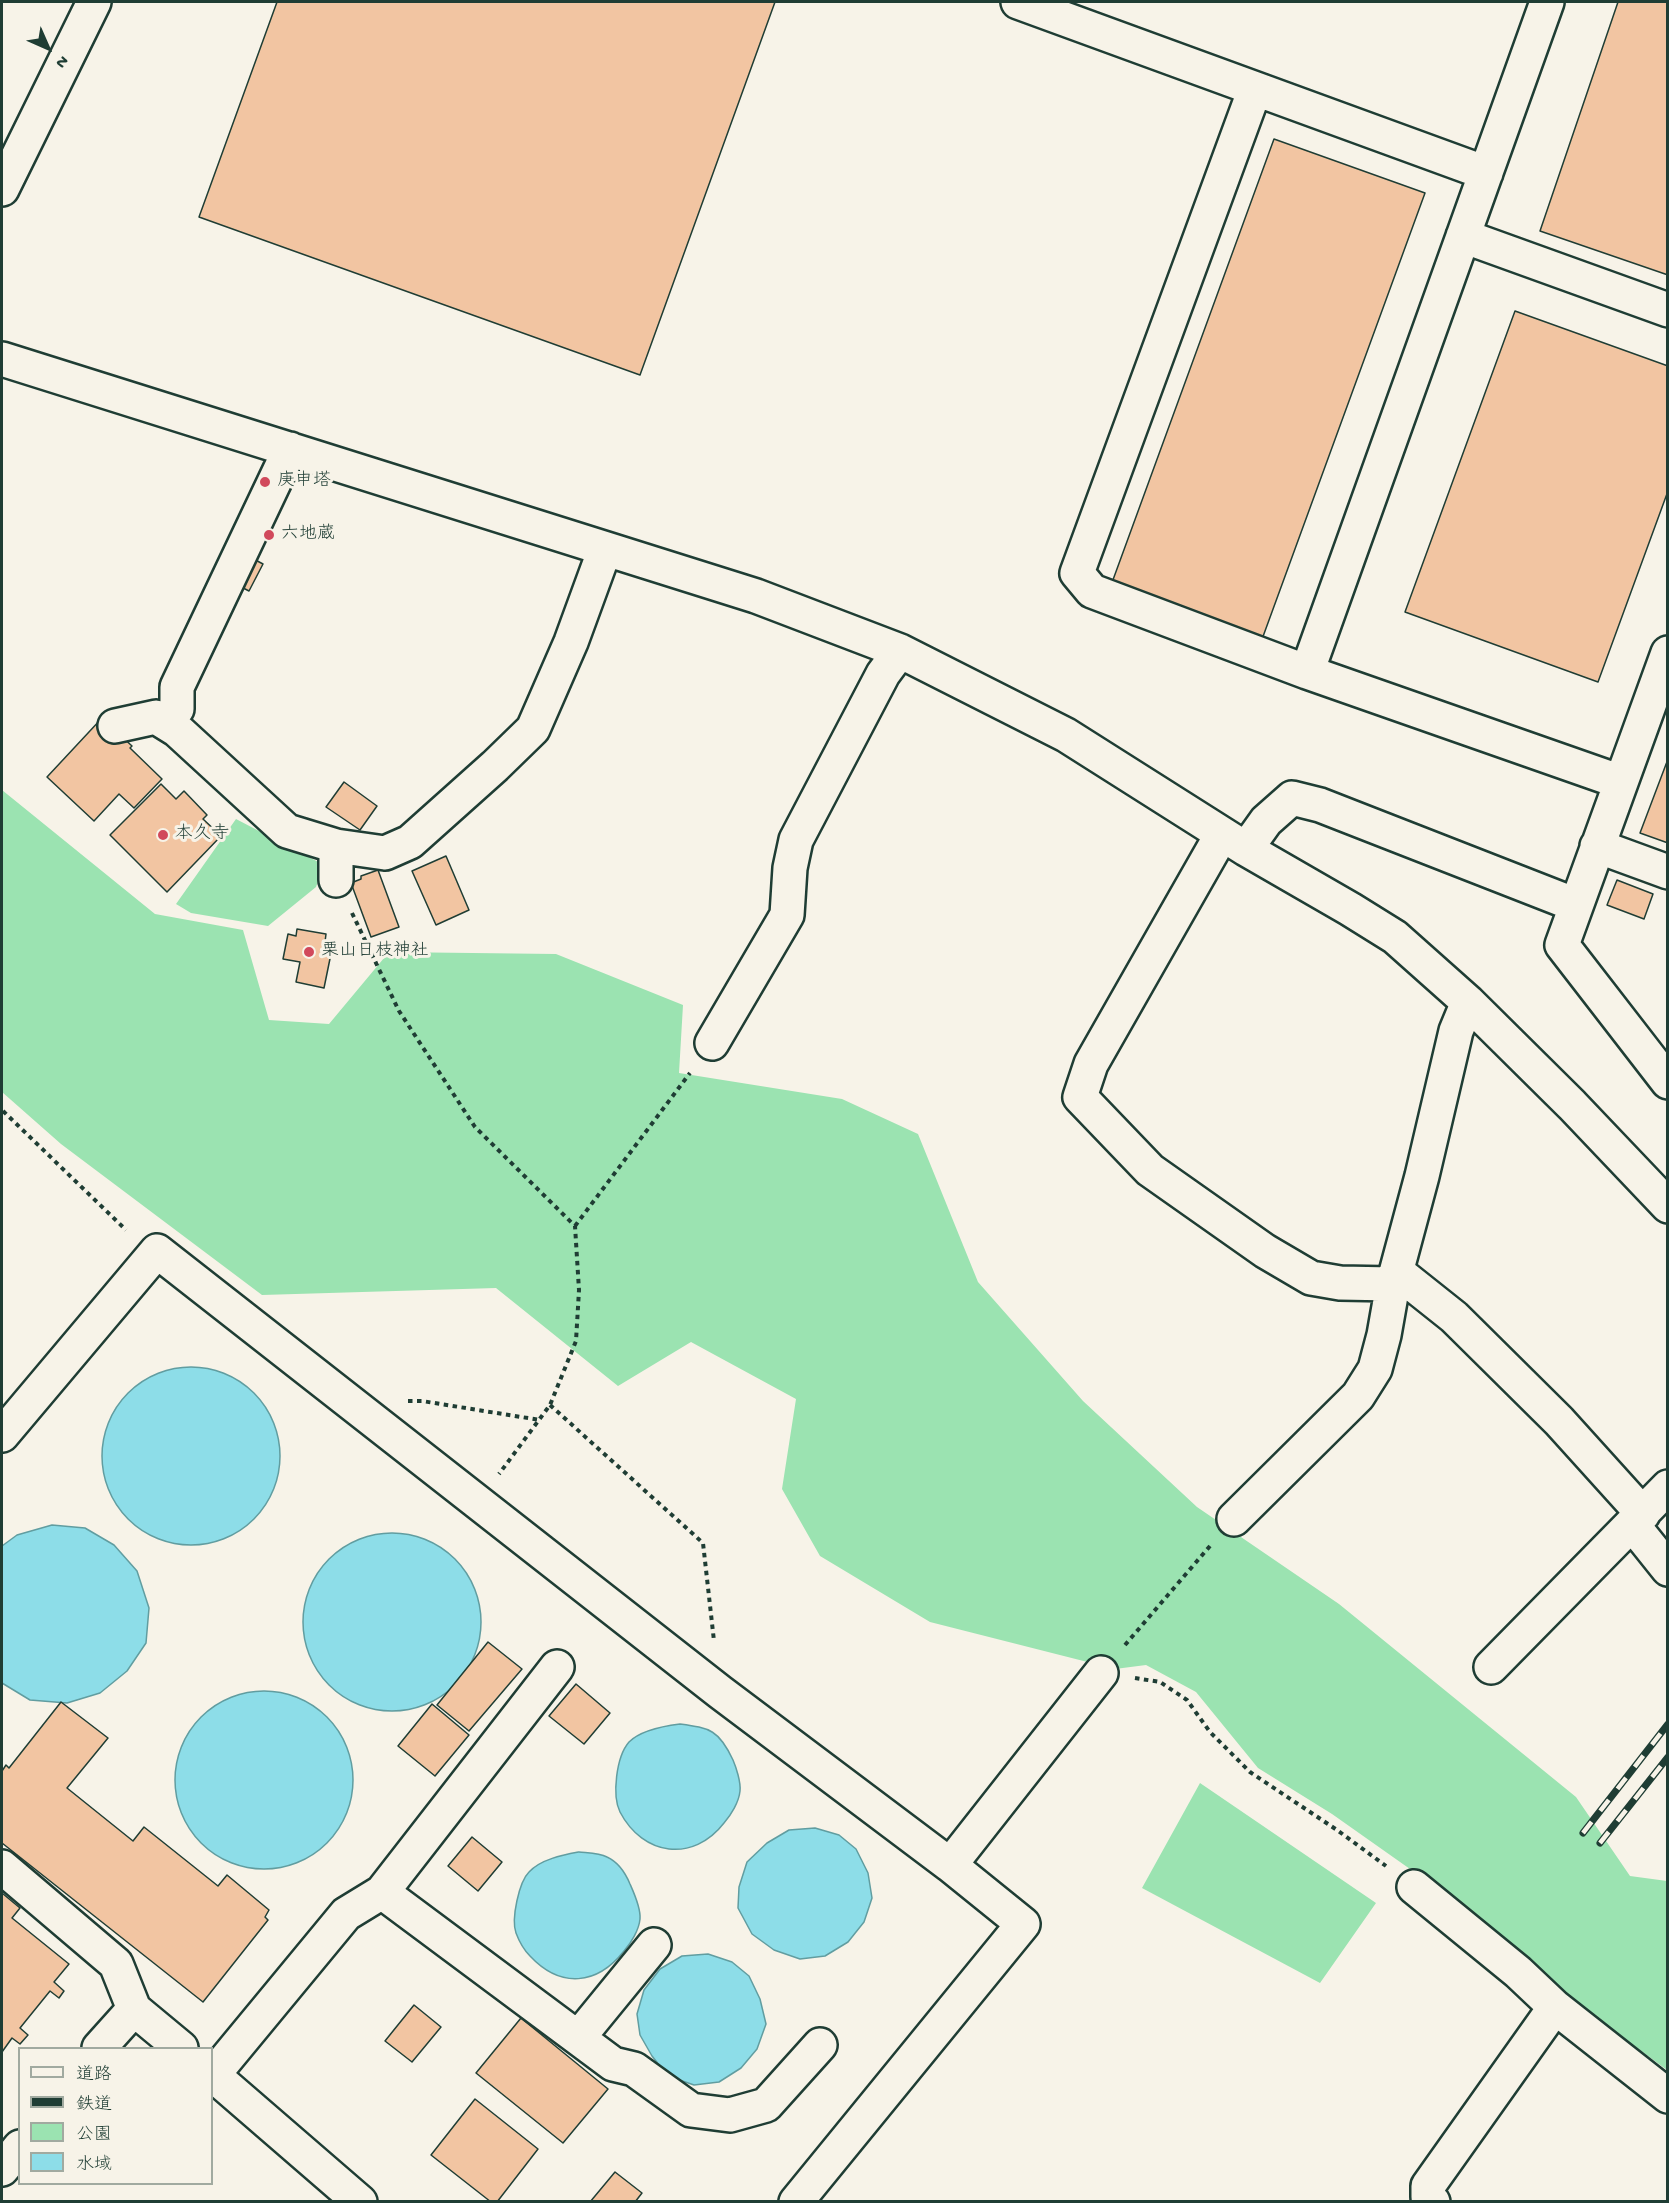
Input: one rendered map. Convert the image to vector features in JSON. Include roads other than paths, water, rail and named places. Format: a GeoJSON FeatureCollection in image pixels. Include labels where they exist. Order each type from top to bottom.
{"type":"FeatureCollection","features":[{"type":"Feature","properties":{"kind":"street"},"geometry":{"type":"LineString","coordinates":[[2,189],[94,2]]}},
{"type":"Feature","properties":{"kind":"street"},"geometry":{"type":"LineString","coordinates":[[1018,2],[1486,173]]}},
{"type":"Feature","properties":{"kind":"street"},"geometry":{"type":"LineString","coordinates":[[1307,672],[1547,2]]}},
{"type":"Feature","properties":{"kind":"street"},"geometry":{"type":"LineString","coordinates":[[1255,89],[1077,573],[1092,591],[1307,672],[1620,782]]}},
{"type":"Feature","properties":{"kind":"street"},"geometry":{"type":"LineString","coordinates":[[1463,236],[1668,310]]}},
{"type":"Feature","properties":{"kind":"street"},"geometry":{"type":"LineString","coordinates":[[2,359],[756,596],[900,651],[1066,735],[1234,841],[1395,938],[1468,1002],[1572,1105],[1668,1206]]}},
{"type":"Feature","properties":{"kind":"street"},"geometry":{"type":"LineString","coordinates":[[177,709],[177,687],[290,449]]}},
{"type":"Feature","properties":{"kind":"street"},"geometry":{"type":"LineString","coordinates":[[115,726],[156,717],[177,730],[287,831],[336,846],[385,853],[410,843],[533,729],[571,642],[605,549]]}},
{"type":"Feature","properties":{"kind":"street"},"geometry":{"type":"LineString","coordinates":[[712,1043],[787,915],[789,868],[796,840],[884,674],[900,651]]}},
{"type":"Feature","properties":{"kind":"street"},"geometry":{"type":"LineString","coordinates":[[1668,653],[1562,945],[1668,1082]]}},
{"type":"Feature","properties":{"kind":"street"},"geometry":{"type":"LineString","coordinates":[[1576,905],[1320,805],[1292,798],[1266,821],[1234,841],[1091,1064],[1080,1097],[1150,1170],[1265,1251],[1311,1278],[1340,1283],[1393,1284],[1405,1278],[1454,1317],[1559,1421],[1637,1519],[1668,1569]]}},
{"type":"Feature","properties":{"kind":"street"},"geometry":{"type":"LineString","coordinates":[[336,846],[336,880]]}},
{"type":"Feature","properties":{"kind":"street"},"geometry":{"type":"LineString","coordinates":[[1597,846],[1668,872]]}},
{"type":"Feature","properties":{"kind":"street"},"geometry":{"type":"LineString","coordinates":[[1234,1519],[1358,1396],[1375,1368],[1384,1335],[1393,1284],[1422,1176],[1456,1031],[1468,1002]]}},
{"type":"Feature","properties":{"kind":"street"},"geometry":{"type":"LineString","coordinates":[[2,1435],[157,1251],[720,1692],[950,1865],[1023,1924],[799,2201]]}},
{"type":"Feature","properties":{"kind":"street"},"geometry":{"type":"LineString","coordinates":[[1491,1667],[1668,1487]]}},
{"type":"Feature","properties":{"kind":"street"},"geometry":{"type":"LineString","coordinates":[[213,2074],[346,1914],[382,1892],[557,1667]]}},
{"type":"Feature","properties":{"kind":"street"},"geometry":{"type":"LineString","coordinates":[[950,1865],[1101,1673]]}},
{"type":"Feature","properties":{"kind":"street"},"geometry":{"type":"LineString","coordinates":[[2,1867],[116,1964],[134,2008],[179,2047]]}},
{"type":"Feature","properties":{"kind":"street"},"geometry":{"type":"LineString","coordinates":[[1414,1887],[1518,1972],[1554,2007],[1668,2096]]}},
{"type":"Feature","properties":{"kind":"street"},"geometry":{"type":"LineString","coordinates":[[382,1892],[613,2064],[634,2069],[691,2110],[730,2115],[766,2105],[820,2045]]}},
{"type":"Feature","properties":{"kind":"street"},"geometry":{"type":"LineString","coordinates":[[578,2038],[654,1945]]}},
{"type":"Feature","properties":{"kind":"street"},"geometry":{"type":"LineString","coordinates":[[1433,2202],[1428,2197],[1428,2186],[1554,2007]]}},
{"type":"Feature","properties":{"kind":"street"},"geometry":{"type":"LineString","coordinates":[[101,2047],[134,2008]]}},
{"type":"Feature","properties":{"kind":"street"},"geometry":{"type":"LineString","coordinates":[[213,2076],[360,2202]]}},
{"type":"Feature","properties":{"kind":"street"},"geometry":{"type":"LineString","coordinates":[[2,2169],[18,2149]]}},
{"type":"Feature","properties":{"kind":"water"},"geometry":{"type":"Polygon","coordinates":[[[191,1367],[225,1374],[254,1393],[273,1422],[280,1456],[273,1490],[254,1519],[225,1538],[191,1545],[157,1538],[128,1519],[109,1490],[102,1456],[109,1422],[128,1393],[157,1374],[191,1367]]]}},
{"type":"Feature","properties":{"kind":"water"},"geometry":{"type":"Polygon","coordinates":[[[52,1525],[85,1528],[114,1545],[137,1571],[149,1608],[146,1643],[127,1671],[100,1693],[67,1703],[30,1700],[2,1683],[2,1546],[17,1535],[52,1525]]]}},
{"type":"Feature","properties":{"kind":"water"},"geometry":{"type":"Polygon","coordinates":[[[392,1533],[426,1540],[455,1559],[474,1588],[481,1622],[474,1656],[455,1685],[426,1704],[392,1711],[358,1704],[329,1685],[310,1656],[303,1622],[310,1588],[329,1559],[358,1540],[392,1533]]]}},
{"type":"Feature","properties":{"kind":"water"},"geometry":{"type":"Polygon","coordinates":[[[264,1691],[298,1698],[327,1717],[346,1746],[353,1780],[346,1814],[327,1843],[298,1862],[264,1869],[230,1862],[201,1843],[182,1814],[175,1780],[182,1746],[201,1717],[230,1698],[264,1691]]]}},
{"type":"Feature","properties":{"kind":"water"},"geometry":{"type":"Polygon","coordinates":[[[680,1724],[706,1729],[718,1736],[734,1763],[740,1791],[732,1812],[712,1836],[684,1849],[669,1849],[642,1838],[630,1827],[620,1812],[616,1787],[618,1767],[629,1742],[653,1729],[680,1724]]]}},
{"type":"Feature","properties":{"kind":"water"},"geometry":{"type":"Polygon","coordinates":[[[815,1828],[839,1835],[856,1849],[868,1873],[872,1898],[864,1922],[848,1942],[825,1956],[800,1959],[774,1950],[752,1934],[738,1908],[739,1887],[747,1862],[767,1843],[789,1830],[815,1828]]]}},
{"type":"Feature","properties":{"kind":"water"},"geometry":{"type":"Polygon","coordinates":[[[579,1852],[604,1856],[618,1865],[632,1888],[640,1915],[634,1936],[627,1948],[602,1971],[578,1979],[554,1974],[530,1956],[517,1936],[515,1910],[519,1892],[529,1872],[546,1861],[579,1852]]]}},
{"type":"Feature","properties":{"kind":"water"},"geometry":{"type":"Polygon","coordinates":[[[708,1954],[732,1962],[749,1976],[760,1999],[766,2024],[757,2049],[741,2068],[719,2082],[694,2085],[668,2076],[652,2056],[640,2035],[637,2014],[644,1990],[660,1969],[682,1956],[708,1954]]]}},
{"type":"Feature","properties":{"kind":"railway"},"geometry":{"type":"LineString","coordinates":[[1583,1833],[1668,1724]]}},
{"type":"Feature","properties":{"kind":"railway"},"geometry":{"type":"LineString","coordinates":[[1600,1843],[1668,1757]]}},
{"type":"Feature","properties":{"kind":"place","name":"庚申塔"},"geometry":{"type":"Point","coordinates":[265,482]}},
{"type":"Feature","properties":{"kind":"place","name":"六地蔵"},"geometry":{"type":"Point","coordinates":[269,535]}},
{"type":"Feature","properties":{"kind":"place","name":"本久寺"},"geometry":{"type":"Point","coordinates":[163,835]}},
{"type":"Feature","properties":{"kind":"place","name":"栗山日枝神社"},"geometry":{"type":"Point","coordinates":[309,952]}}]}
